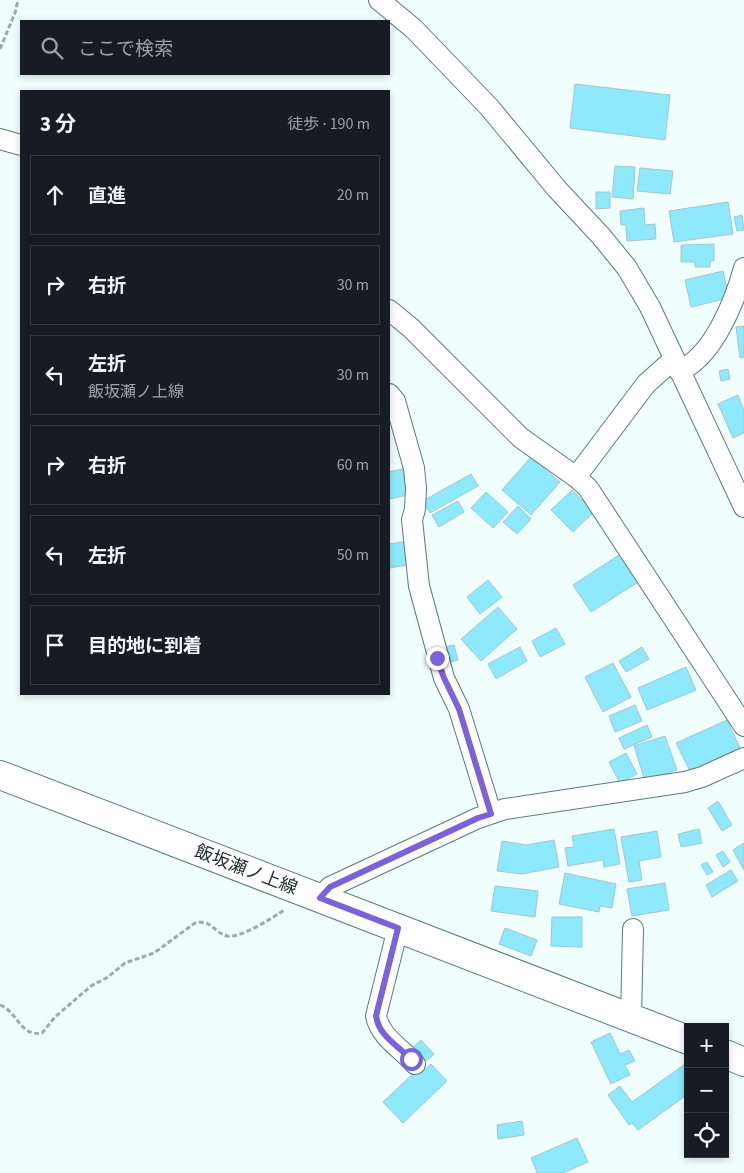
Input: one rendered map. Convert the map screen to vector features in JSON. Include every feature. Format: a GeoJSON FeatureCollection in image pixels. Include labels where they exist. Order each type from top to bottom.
{"type":"FeatureCollection","features":[{"type":"Feature","properties":{"kind":"main road","name":"飯坂瀬ノ上線"},"geometry":{"type":"LineString","coordinates":[[0,775],[684,1038]]}},
{"type":"Feature","properties":{"kind":"main road"},"geometry":{"type":"LineString","coordinates":[[729,1056],[744,1062]]}},
{"type":"Feature","properties":{"kind":"street"},"geometry":{"type":"LineString","coordinates":[[379,0],[414,29],[489,107],[557,189],[601,236],[627,268],[650,307],[677,365],[740,489],[744,508]]}},
{"type":"Feature","properties":{"kind":"street"},"geometry":{"type":"LineString","coordinates":[[0,139],[20,145]]}},
{"type":"Feature","properties":{"kind":"street"},"geometry":{"type":"LineString","coordinates":[[576,477],[646,384],[677,365],[688,367],[704,353],[716,336],[744,268]]}},
{"type":"Feature","properties":{"kind":"street"},"geometry":{"type":"LineString","coordinates":[[390,311],[411,328],[521,438],[576,477],[588,488],[744,726]]}},
{"type":"Feature","properties":{"kind":"street"},"geometry":{"type":"LineString","coordinates":[[390,395],[395,401],[414,468],[416,488],[415,509],[412,520],[419,586],[442,671],[459,709],[491,814]]}},
{"type":"Feature","properties":{"kind":"street"},"geometry":{"type":"LineString","coordinates":[[310,894],[330,887],[478,818],[505,809],[685,782],[702,777],[744,758]]}},
{"type":"Feature","properties":{"kind":"street"},"geometry":{"type":"LineString","coordinates":[[398,928],[376,1016],[377,1025],[382,1034],[402,1050],[415,1064]]}},
{"type":"Feature","properties":{"kind":"street"},"geometry":{"type":"LineString","coordinates":[[631,1018],[632,929]]}},
{"type":"Feature","properties":{"kind":"path"},"geometry":{"type":"LineString","coordinates":[[0,49],[15,13],[18,0]]}},
{"type":"Feature","properties":{"kind":"path"},"geometry":{"type":"LineString","coordinates":[[0,1006],[13,1014],[27,1032],[42,1033],[55,1016],[91,986],[108,977],[125,963],[154,953],[195,923],[202,921],[208,923],[228,936],[242,934],[282,912],[294,900],[310,894]]}},
{"type":"Feature","properties":{"kind":"building"},"geometry":{"type":"Polygon","coordinates":[[[575,84],[670,95],[665,140],[570,128],[575,84]]]}},
{"type":"Feature","properties":{"kind":"building"},"geometry":{"type":"Polygon","coordinates":[[[615,166],[635,167],[633,199],[612,197],[615,166]]]}},
{"type":"Feature","properties":{"kind":"building"},"geometry":{"type":"Polygon","coordinates":[[[640,168],[673,171],[670,194],[637,191],[640,168]]]}},
{"type":"Feature","properties":{"kind":"building"},"geometry":{"type":"Polygon","coordinates":[[[596,192],[610,192],[610,208],[596,209],[596,192]]]}},
{"type":"Feature","properties":{"kind":"building"},"geometry":{"type":"Polygon","coordinates":[[[728,202],[733,234],[674,242],[669,211],[728,202]]]}},
{"type":"Feature","properties":{"kind":"building"},"geometry":{"type":"Polygon","coordinates":[[[644,208],[645,225],[655,224],[656,239],[627,241],[626,225],[621,225],[620,211],[644,208]]]}},
{"type":"Feature","properties":{"kind":"building"},"geometry":{"type":"Polygon","coordinates":[[[742,215],[744,230],[737,231],[734,217],[742,215]]]}},
{"type":"Feature","properties":{"kind":"building"},"geometry":{"type":"Polygon","coordinates":[[[714,244],[714,261],[710,261],[710,267],[695,267],[695,262],[681,262],[681,245],[714,244]]]}},
{"type":"Feature","properties":{"kind":"building"},"geometry":{"type":"Polygon","coordinates":[[[723,271],[729,298],[691,307],[685,280],[723,271]]]}},
{"type":"Feature","properties":{"kind":"building"},"geometry":{"type":"Polygon","coordinates":[[[744,326],[744,357],[740,358],[736,327],[744,326]]]}},
{"type":"Feature","properties":{"kind":"building"},"geometry":{"type":"Polygon","coordinates":[[[728,369],[730,379],[721,381],[719,371],[728,369]]]}},
{"type":"Feature","properties":{"kind":"building"},"geometry":{"type":"Polygon","coordinates":[[[738,395],[744,410],[744,433],[733,438],[718,404],[738,395]]]}},
{"type":"Feature","properties":{"kind":"building"},"geometry":{"type":"Polygon","coordinates":[[[531,457],[560,482],[531,515],[502,490],[531,457]]]}},
{"type":"Feature","properties":{"kind":"building"},"geometry":{"type":"Polygon","coordinates":[[[402,469],[408,495],[390,499],[390,472],[402,469]]]}},
{"type":"Feature","properties":{"kind":"building"},"geometry":{"type":"Polygon","coordinates":[[[471,474],[478,486],[430,513],[423,501],[471,474]]]}},
{"type":"Feature","properties":{"kind":"building"},"geometry":{"type":"Polygon","coordinates":[[[572,490],[594,512],[573,532],[551,510],[572,490]]]}},
{"type":"Feature","properties":{"kind":"building"},"geometry":{"type":"Polygon","coordinates":[[[486,492],[508,512],[493,528],[471,508],[486,492]]]}},
{"type":"Feature","properties":{"kind":"building"},"geometry":{"type":"Polygon","coordinates":[[[458,501],[464,512],[439,527],[432,515],[458,501]]]}},
{"type":"Feature","properties":{"kind":"building"},"geometry":{"type":"Polygon","coordinates":[[[518,506],[531,519],[517,534],[503,522],[518,506]]]}},
{"type":"Feature","properties":{"kind":"building"},"geometry":{"type":"Polygon","coordinates":[[[408,541],[413,564],[390,568],[390,544],[408,541]]]}},
{"type":"Feature","properties":{"kind":"building"},"geometry":{"type":"Polygon","coordinates":[[[622,553],[640,581],[591,612],[573,585],[622,553]]]}},
{"type":"Feature","properties":{"kind":"building"},"geometry":{"type":"Polygon","coordinates":[[[488,580],[502,597],[480,614],[467,597],[488,580]]]}},
{"type":"Feature","properties":{"kind":"building"},"geometry":{"type":"Polygon","coordinates":[[[498,607],[517,629],[481,661],[461,639],[498,607]]]}},
{"type":"Feature","properties":{"kind":"building"},"geometry":{"type":"Polygon","coordinates":[[[556,628],[565,644],[540,657],[532,641],[556,628]]]}},
{"type":"Feature","properties":{"kind":"building"},"geometry":{"type":"Polygon","coordinates":[[[454,645],[458,660],[445,664],[441,648],[454,645]]]}},
{"type":"Feature","properties":{"kind":"building"},"geometry":{"type":"Polygon","coordinates":[[[520,647],[527,661],[496,679],[488,664],[520,647]]]}},
{"type":"Feature","properties":{"kind":"building"},"geometry":{"type":"Polygon","coordinates":[[[642,647],[649,659],[626,672],[619,661],[642,647]]]}},
{"type":"Feature","properties":{"kind":"building"},"geometry":{"type":"Polygon","coordinates":[[[613,663],[631,697],[603,712],[585,677],[613,663]]]}},
{"type":"Feature","properties":{"kind":"building"},"geometry":{"type":"Polygon","coordinates":[[[686,667],[696,690],[647,710],[638,688],[686,667]]]}},
{"type":"Feature","properties":{"kind":"building"},"geometry":{"type":"Polygon","coordinates":[[[635,705],[642,721],[615,732],[609,716],[635,705]]]}},
{"type":"Feature","properties":{"kind":"building"},"geometry":{"type":"Polygon","coordinates":[[[727,720],[740,748],[690,771],[676,743],[727,720]]]}},
{"type":"Feature","properties":{"kind":"building"},"geometry":{"type":"Polygon","coordinates":[[[647,725],[652,737],[624,749],[619,738],[647,725]]]}},
{"type":"Feature","properties":{"kind":"building"},"geometry":{"type":"Polygon","coordinates":[[[665,736],[677,770],[645,781],[634,746],[665,736]]]}},
{"type":"Feature","properties":{"kind":"building"},"geometry":{"type":"Polygon","coordinates":[[[626,753],[637,774],[620,783],[609,762],[626,753]]]}},
{"type":"Feature","properties":{"kind":"building"},"geometry":{"type":"Polygon","coordinates":[[[718,801],[732,825],[722,831],[708,808],[718,801]]]}},
{"type":"Feature","properties":{"kind":"building"},"geometry":{"type":"Polygon","coordinates":[[[614,829],[620,864],[604,867],[603,860],[568,866],[565,848],[574,847],[572,836],[614,829]]]}},
{"type":"Feature","properties":{"kind":"building"},"geometry":{"type":"Polygon","coordinates":[[[699,829],[702,843],[681,847],[678,834],[699,829]]]}},
{"type":"Feature","properties":{"kind":"building"},"geometry":{"type":"Polygon","coordinates":[[[657,831],[661,857],[639,861],[642,880],[629,882],[621,837],[657,831]]]}},
{"type":"Feature","properties":{"kind":"building"},"geometry":{"type":"Polygon","coordinates":[[[554,840],[559,867],[522,874],[497,871],[502,841],[526,845],[554,840]]]}},
{"type":"Feature","properties":{"kind":"building"},"geometry":{"type":"Polygon","coordinates":[[[744,843],[744,870],[733,850],[744,843]]]}},
{"type":"Feature","properties":{"kind":"building"},"geometry":{"type":"Polygon","coordinates":[[[723,851],[730,862],[723,867],[716,855],[723,851]]]}},
{"type":"Feature","properties":{"kind":"building"},"geometry":{"type":"Polygon","coordinates":[[[707,862],[713,872],[707,875],[701,865],[707,862]]]}},
{"type":"Feature","properties":{"kind":"building"},"geometry":{"type":"Polygon","coordinates":[[[731,870],[738,881],[712,897],[706,885],[731,870]]]}},
{"type":"Feature","properties":{"kind":"building"},"geometry":{"type":"Polygon","coordinates":[[[565,873],[616,884],[612,908],[600,906],[599,912],[559,904],[565,873]]]}},
{"type":"Feature","properties":{"kind":"building"},"geometry":{"type":"Polygon","coordinates":[[[665,883],[669,910],[632,916],[627,889],[665,883]]]}},
{"type":"Feature","properties":{"kind":"building"},"geometry":{"type":"Polygon","coordinates":[[[495,886],[538,891],[535,917],[491,911],[495,886]]]}},
{"type":"Feature","properties":{"kind":"building"},"geometry":{"type":"Polygon","coordinates":[[[552,917],[582,917],[582,947],[551,946],[552,917]]]}},
{"type":"Feature","properties":{"kind":"building"},"geometry":{"type":"Polygon","coordinates":[[[505,928],[537,940],[531,956],[499,944],[505,928]]]}},
{"type":"Feature","properties":{"kind":"building"},"geometry":{"type":"Polygon","coordinates":[[[610,1033],[620,1054],[629,1050],[635,1061],[625,1065],[630,1075],[611,1084],[591,1042],[610,1033]]]}},
{"type":"Feature","properties":{"kind":"building"},"geometry":{"type":"Polygon","coordinates":[[[421,1040],[434,1054],[423,1064],[410,1050],[421,1040]]]}},
{"type":"Feature","properties":{"kind":"building"},"geometry":{"type":"Polygon","coordinates":[[[431,1064],[447,1081],[403,1123],[383,1102],[419,1068],[422,1072],[431,1064]]]}},
{"type":"Feature","properties":{"kind":"building"},"geometry":{"type":"Polygon","coordinates":[[[684,1065],[684,1097],[638,1130],[632,1123],[629,1125],[608,1095],[620,1086],[632,1102],[684,1065]]]}},
{"type":"Feature","properties":{"kind":"building"},"geometry":{"type":"Polygon","coordinates":[[[522,1121],[524,1135],[498,1139],[497,1125],[522,1121]]]}},
{"type":"Feature","properties":{"kind":"building"},"geometry":{"type":"Polygon","coordinates":[[[577,1138],[588,1162],[563,1173],[535,1173],[537,1172],[531,1158],[577,1138]]]}},
{"type":"Feature","properties":{"kind":"route"},"geometry":{"type":"LineString","coordinates":[[411,1059],[382,1034],[377,1025],[376,1016],[398,928],[320,898],[330,887],[478,818],[491,814],[459,709],[437,658]]}}]}
